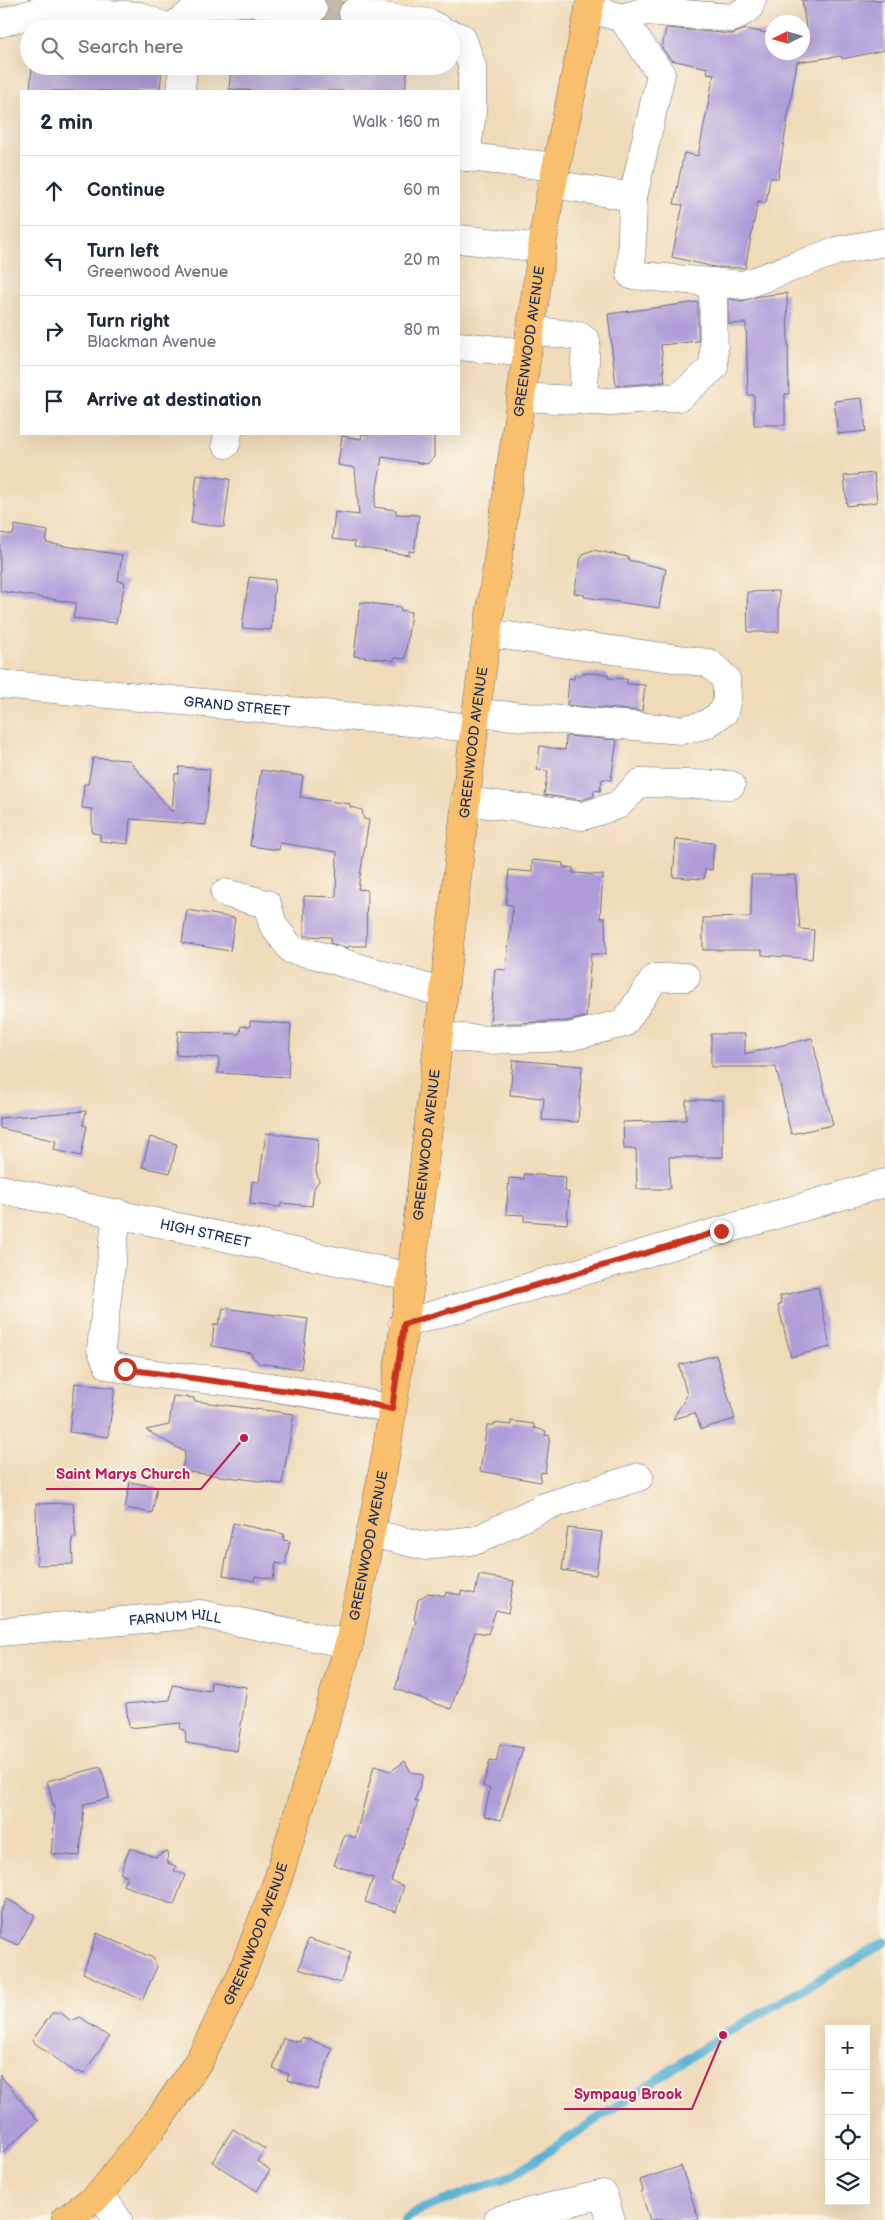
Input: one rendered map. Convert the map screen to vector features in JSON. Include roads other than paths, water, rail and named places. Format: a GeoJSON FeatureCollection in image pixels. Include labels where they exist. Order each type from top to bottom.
{"type":"FeatureCollection","features":[{"type":"Feature","properties":{"kind":"main road","name":"GREENWOOD AVENUE"},"geometry":{"type":"LineString","coordinates":[[65,2220],[100,2194],[160,2118],[200,2059],[241,1976],[278,1879],[349,1644],[386,1454],[411,1277],[475,721],[542,248],[554,176],[590,4]]}},
{"type":"Feature","properties":{"kind":"street"},"geometry":{"type":"LineString","coordinates":[[622,18],[646,11],[733,18],[749,8],[752,0]]}},
{"type":"Feature","properties":{"kind":"street"},"geometry":{"type":"LineString","coordinates":[[181,20],[203,4],[247,2],[313,9]]}},
{"type":"Feature","properties":{"kind":"street"},"geometry":{"type":"LineString","coordinates":[[590,4],[622,18],[661,74],[633,197],[631,275],[744,285],[836,250],[885,242]]}},
{"type":"Feature","properties":{"kind":"street"},"geometry":{"type":"LineString","coordinates":[[0,23],[44,10],[139,16],[149,20]]}},
{"type":"Feature","properties":{"kind":"street"},"geometry":{"type":"LineString","coordinates":[[353,13],[406,20]]}},
{"type":"Feature","properties":{"kind":"street"},"geometry":{"type":"LineString","coordinates":[[460,37],[462,38],[472,66],[472,112],[462,157],[554,176],[633,197]]}},
{"type":"Feature","properties":{"kind":"street"},"geometry":{"type":"LineString","coordinates":[[181,90],[182,75]]}},
{"type":"Feature","properties":{"kind":"street"},"geometry":{"type":"LineString","coordinates":[[460,239],[542,248]]}},
{"type":"Feature","properties":{"kind":"street"},"geometry":{"type":"LineString","coordinates":[[521,397],[610,402],[679,397],[714,367],[713,282]]}},
{"type":"Feature","properties":{"kind":"street"},"geometry":{"type":"LineString","coordinates":[[460,346],[529,342],[579,336],[586,341],[583,400]]}},
{"type":"Feature","properties":{"kind":"street","name":"GRAND STREET"},"geometry":{"type":"LineString","coordinates":[[0,684],[475,721],[681,730],[705,725],[724,712],[727,698],[726,679],[709,663],[487,633]]}},
{"type":"Feature","properties":{"kind":"street"},"geometry":{"type":"LineString","coordinates":[[465,802],[583,816],[618,805],[640,783],[731,785]]}},
{"type":"Feature","properties":{"kind":"street"},"geometry":{"type":"LineString","coordinates":[[224,893],[267,904],[273,926],[292,950],[317,955],[443,993]]}},
{"type":"Feature","properties":{"kind":"street"},"geometry":{"type":"LineString","coordinates":[[438,1036],[489,1040],[569,1037],[624,1023],[655,978],[686,978]]}},
{"type":"Feature","properties":{"kind":"street"},"geometry":{"type":"LineString","coordinates":[[404,1324],[885,1183]]}},
{"type":"Feature","properties":{"kind":"street","name":"HIGH STREET"},"geometry":{"type":"LineString","coordinates":[[0,1188],[411,1277]]}},
{"type":"Feature","properties":{"kind":"street"},"geometry":{"type":"LineString","coordinates":[[117,1214],[101,1349],[108,1365],[152,1373],[348,1399],[392,1409]]}},
{"type":"Feature","properties":{"kind":"street"},"geometry":{"type":"LineString","coordinates":[[370,1533],[425,1546],[477,1540],[544,1507],[639,1477]]}},
{"type":"Feature","properties":{"kind":"street","name":"FARNUM HILL"},"geometry":{"type":"LineString","coordinates":[[0,1632],[200,1614],[349,1644]]}},
{"type":"Feature","properties":{"kind":"street"},"geometry":{"type":"LineString","coordinates":[[100,2194],[118,2220]]}},
{"type":"Feature","properties":{"kind":"street"},"geometry":{"type":"LineString","coordinates":[[498,2220],[603,2194],[611,2220]]}},
{"type":"Feature","properties":{"kind":"waterway"},"geometry":{"type":"LineString","coordinates":[[405,2220],[417,2211],[513,2175],[723,2035],[885,1942]]}},
{"type":"Feature","properties":{"kind":"tunnel"},"geometry":{"type":"LineString","coordinates":[[313,9],[353,13]]}},
{"type":"Feature","properties":{"kind":"place","name":"Saint Marys Church"},"geometry":{"type":"Point","coordinates":[244,1438]}},
{"type":"Feature","properties":{"kind":"place","name":"Sympaug Brook"},"geometry":{"type":"Point","coordinates":[723,2035]}}]}
